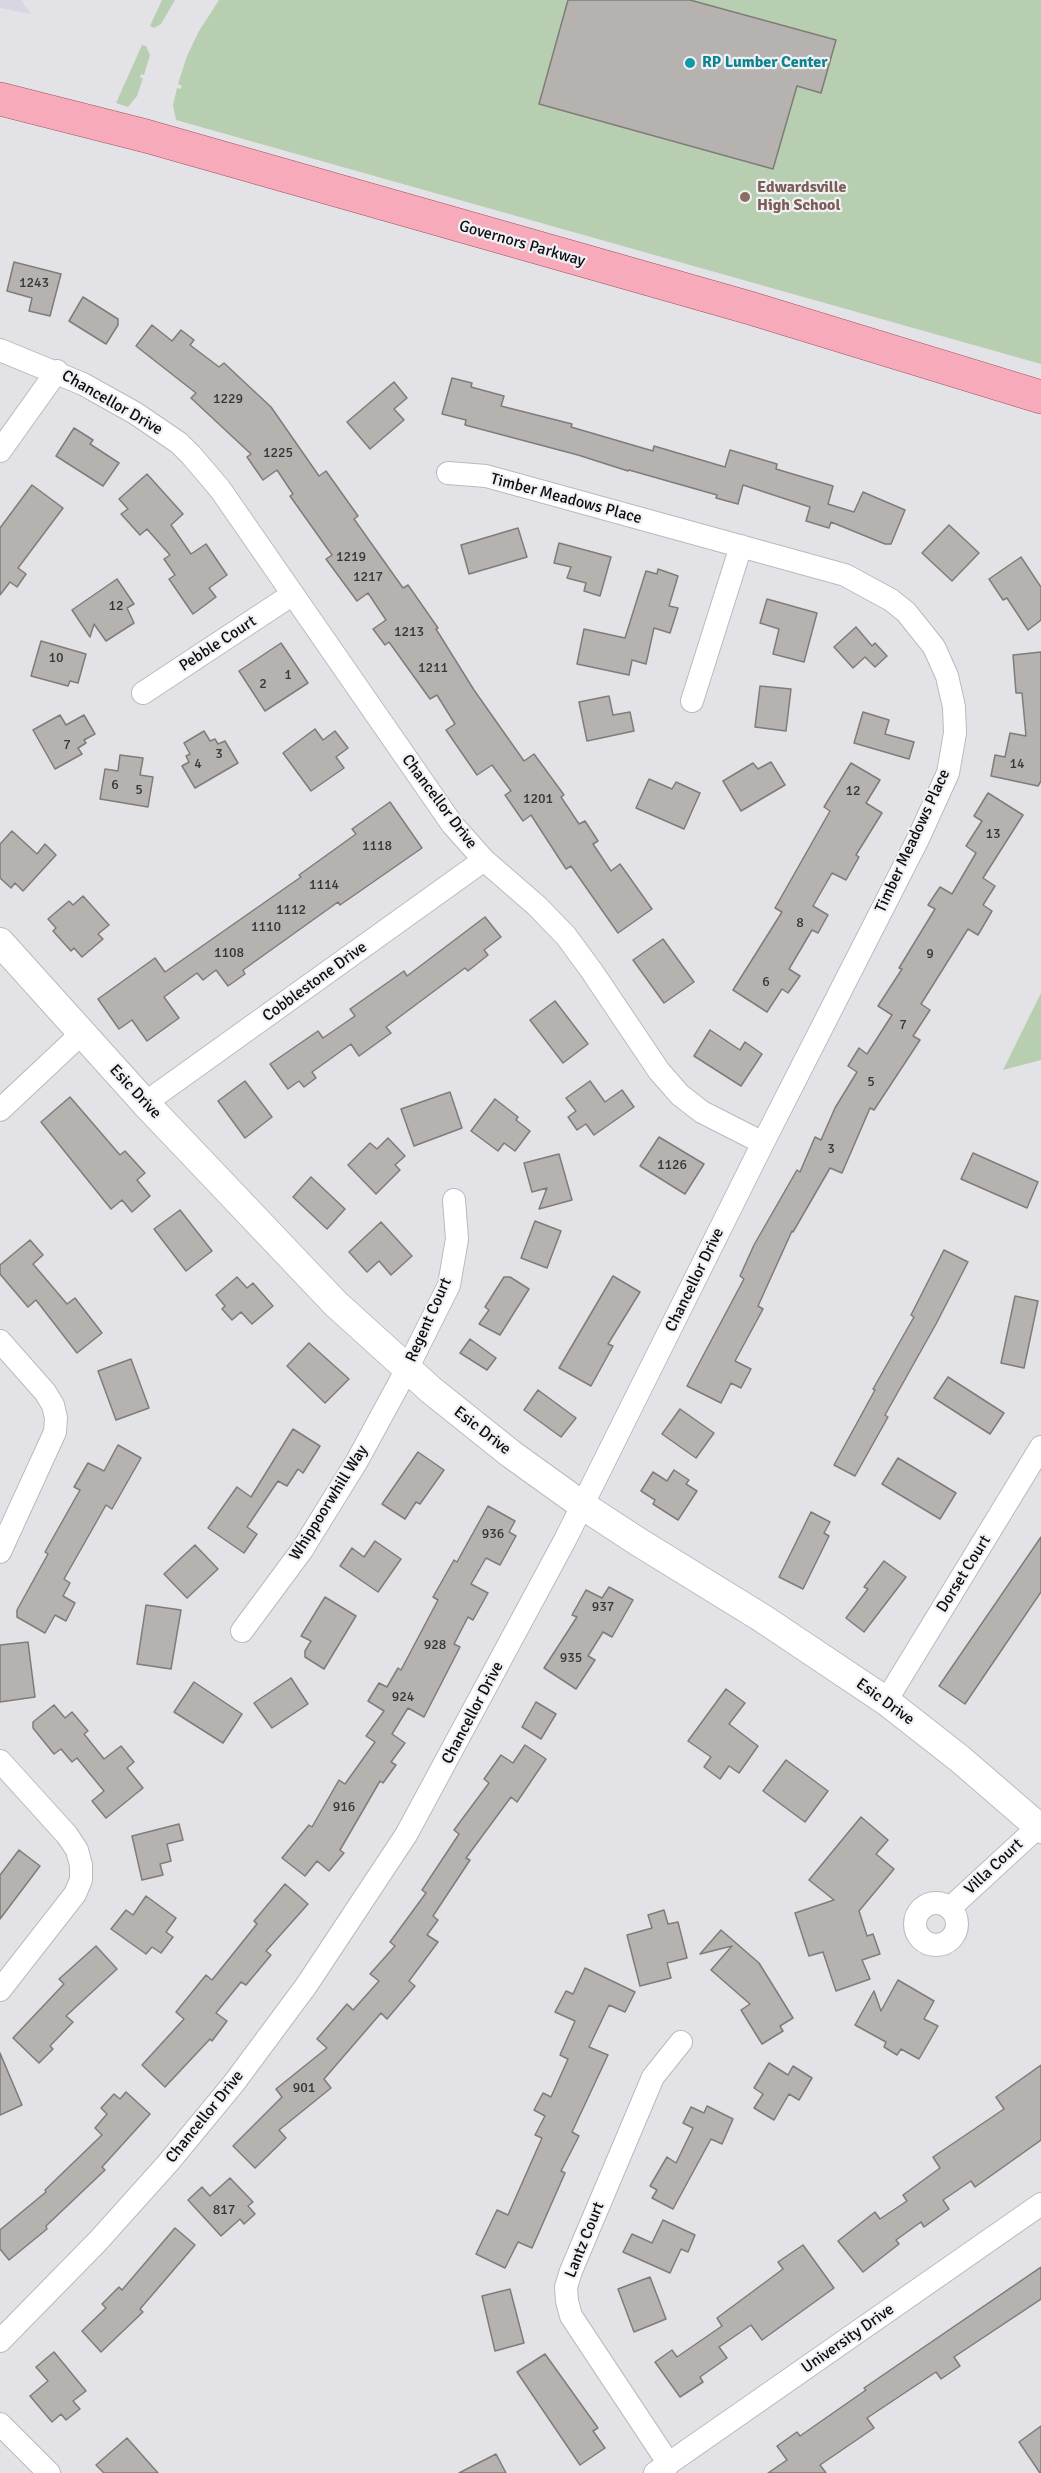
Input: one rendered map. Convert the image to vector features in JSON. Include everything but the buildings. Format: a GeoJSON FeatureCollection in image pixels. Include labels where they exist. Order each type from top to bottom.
{"type":"FeatureCollection","features":[{"type":"Feature","properties":{"kind":"main road","name":"Governors Parkway"},"geometry":{"type":"LineString","coordinates":[[0,99],[147,136],[750,309],[1041,397]]}},
{"type":"Feature","properties":{"kind":"street","name":"Chancellor Drive"},"geometry":{"type":"LineString","coordinates":[[0,350],[57,371],[135,413],[179,443],[220,489],[452,824],[484,860],[537,906],[566,936],[659,1071],[680,1095],[702,1112],[763,1143],[582,1505],[428,1798],[364,1901],[306,1986],[234,2083],[168,2163],[98,2241],[0,2341]]}},
{"type":"Feature","properties":{"kind":"street"},"geometry":{"type":"LineString","coordinates":[[0,451],[57,371]]}},
{"type":"Feature","properties":{"kind":"street","name":"Timber Meadows Place"},"geometry":{"type":"LineString","coordinates":[[448,473],[486,476],[845,574],[891,600],[906,612],[934,647],[947,676],[954,716],[954,742],[948,773],[918,839],[763,1143]]}},
{"type":"Feature","properties":{"kind":"street"},"geometry":{"type":"LineString","coordinates":[[692,701],[741,546]]}},
{"type":"Feature","properties":{"kind":"street","name":"Pebble Court"},"geometry":{"type":"LineString","coordinates":[[143,693],[293,594]]}},
{"type":"Feature","properties":{"kind":"street","name":"Cobblestone Drive"},"geometry":{"type":"LineString","coordinates":[[145,1103],[484,860]]}},
{"type":"Feature","properties":{"kind":"street","name":"Esic Drive"},"geometry":{"type":"LineString","coordinates":[[0,942],[145,1103],[336,1304],[407,1369],[511,1454],[582,1505],[762,1618],[885,1701],[960,1759],[1040,1828]]}},
{"type":"Feature","properties":{"kind":"street"},"geometry":{"type":"LineString","coordinates":[[0,1110],[81,1034]]}},
{"type":"Feature","properties":{"kind":"street","name":"Regent Court"},"geometry":{"type":"LineString","coordinates":[[407,1369],[449,1285],[457,1239],[454,1200]]}},
{"type":"Feature","properties":{"kind":"street"},"geometry":{"type":"LineString","coordinates":[[0,1341],[45,1392],[53,1405],[57,1418],[55,1432],[0,1552]]}},
{"type":"Feature","properties":{"kind":"street","name":"Whippoorwhill Way"},"geometry":{"type":"LineString","coordinates":[[242,1631],[302,1550],[357,1461],[407,1369]]}},
{"type":"Feature","properties":{"kind":"street","name":"Dorset Court"},"geometry":{"type":"LineString","coordinates":[[885,1701],[1041,1448]]}},
{"type":"Feature","properties":{"kind":"street"},"geometry":{"type":"LineString","coordinates":[[0,1761],[67,1835],[77,1850],[81,1864],[81,1880],[75,1894],[0,1990]]}},
{"type":"Feature","properties":{"kind":"street","name":"Villa Court"},"geometry":{"type":"LineString","coordinates":[[950,1908],[1040,1828]]}},
{"type":"Feature","properties":{"kind":"street","name":"Lantz Court"},"geometry":{"type":"LineString","coordinates":[[662,2468],[571,2316],[566,2287],[654,2077],[681,2042]]}},
{"type":"Feature","properties":{"kind":"street","name":"University Drive"},"geometry":{"type":"LineString","coordinates":[[662,2468],[1041,2204]]}},
{"type":"Feature","properties":{"kind":"street"},"geometry":{"type":"LineString","coordinates":[[0,2424],[49,2473]]}},
{"type":"Feature","properties":{"kind":"shaded area"},"geometry":{"type":"Polygon","coordinates":[[[0,0],[21,0],[31,14],[0,8],[0,0]]]}},
{"type":"Feature","properties":{"kind":"green space"},"geometry":{"type":"Polygon","coordinates":[[[162,0],[175,0],[161,24],[154,28],[150,26],[162,0]]]}},
{"type":"Feature","properties":{"kind":"green space","name":"Edwardsville High School"},"geometry":{"type":"Polygon","coordinates":[[[219,0],[1041,0],[1041,364],[176,120],[173,105],[177,88],[180,89],[182,86],[178,84],[187,56],[199,31],[219,0]]]}},
{"type":"Feature","properties":{"kind":"green space"},"geometry":{"type":"Polygon","coordinates":[[[142,45],[146,46],[150,55],[144,75],[141,74],[140,78],[143,78],[137,96],[128,107],[116,103],[142,45]]]}},
{"type":"Feature","properties":{"kind":"green space"},"geometry":{"type":"Polygon","coordinates":[[[1041,993],[1041,1060],[1003,1070],[1041,993]]]}},
{"type":"Feature","properties":{"kind":"place","name":"RP Lumber Center"},"geometry":{"type":"Point","coordinates":[690,63]}},
{"type":"Feature","properties":{"kind":"place","name":"Edwardsville High School"},"geometry":{"type":"Point","coordinates":[745,197]}}]}
